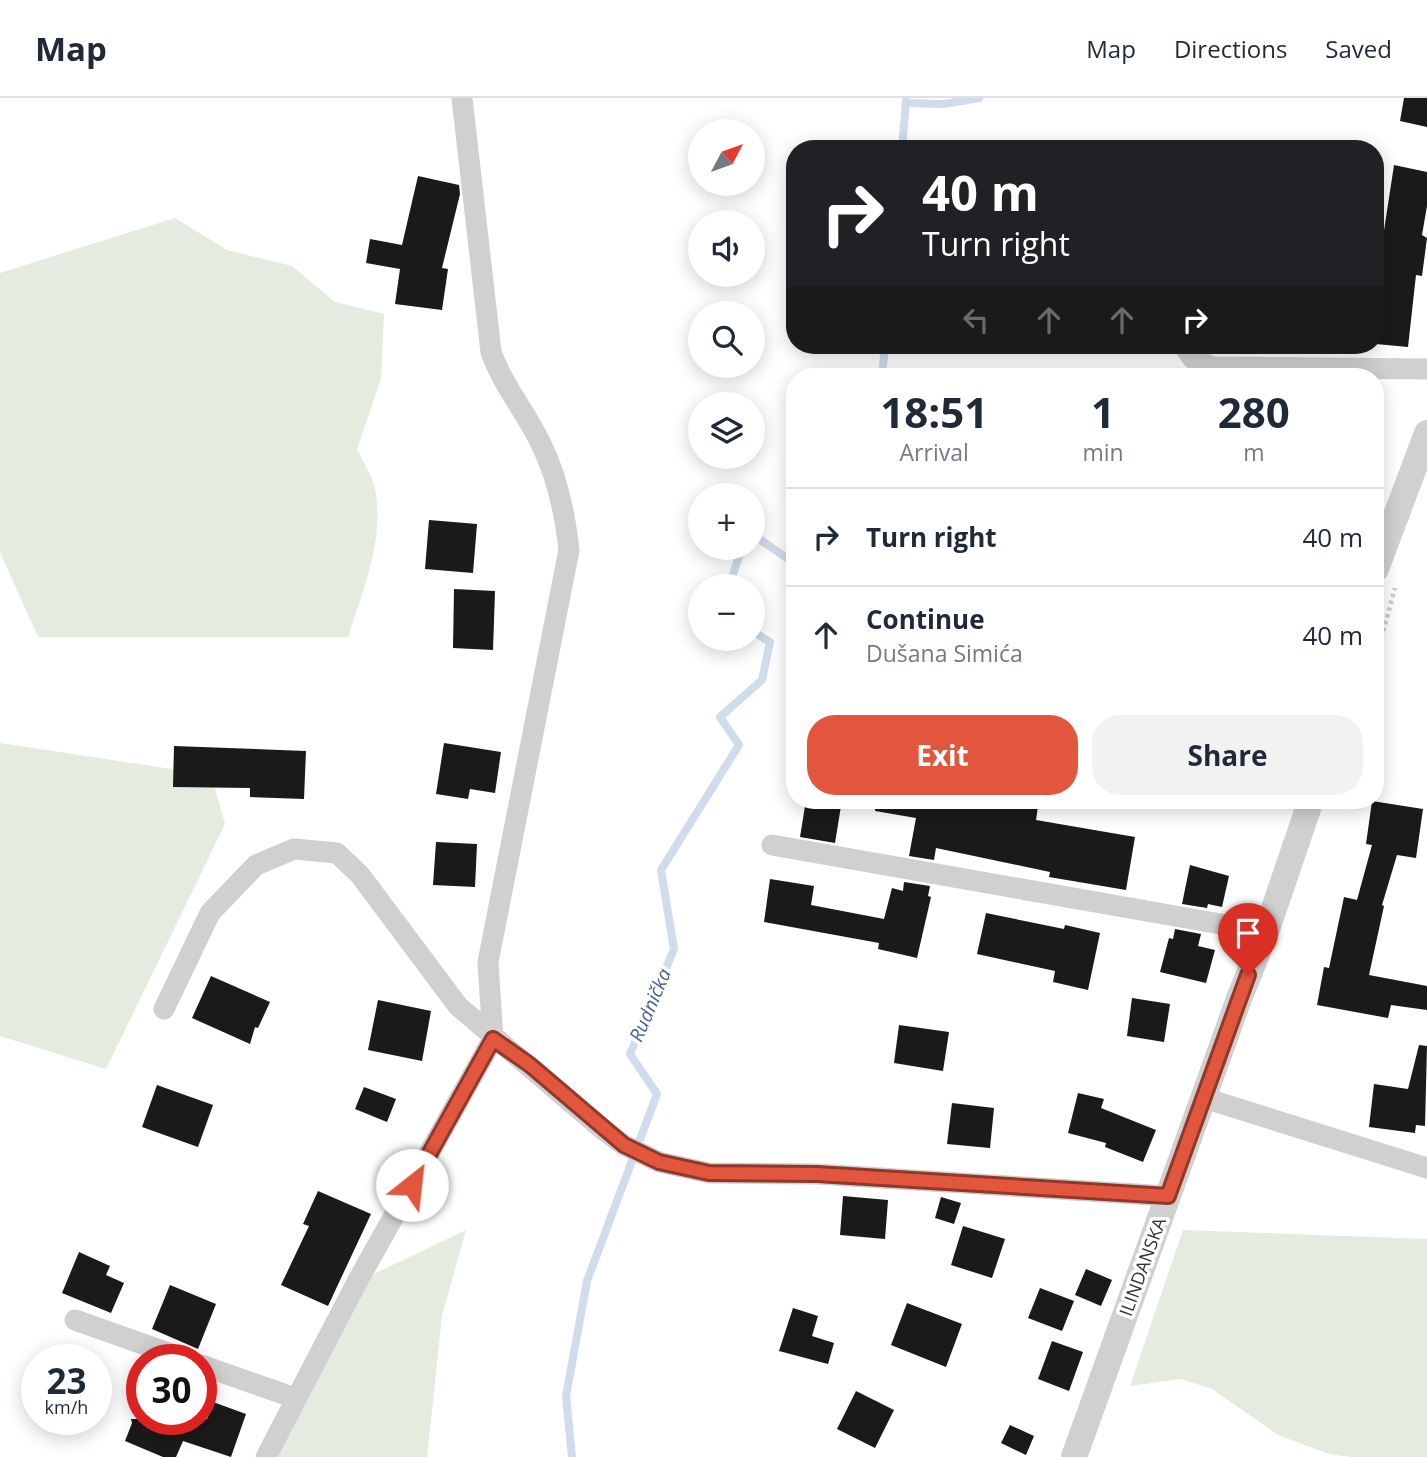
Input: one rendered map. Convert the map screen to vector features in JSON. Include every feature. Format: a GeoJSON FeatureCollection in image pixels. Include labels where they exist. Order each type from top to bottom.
{"type":"FeatureCollection","features":[{"type":"Feature","properties":{"kind":"street"},"geometry":{"type":"LineString","coordinates":[[266,1457],[295,1398],[493,1039],[488,962],[569,550],[564,509],[541,443],[500,377],[491,352],[462,98]]}},
{"type":"Feature","properties":{"kind":"street"},"geometry":{"type":"LineString","coordinates":[[1190,354],[1193,359],[1213,367],[1320,368]]}},
{"type":"Feature","properties":{"kind":"street"},"geometry":{"type":"LineString","coordinates":[[1384,369],[1427,369]]}},
{"type":"Feature","properties":{"kind":"street"},"geometry":{"type":"LineString","coordinates":[[1384,548],[1427,433]]}},
{"type":"Feature","properties":{"kind":"street","name":"ILINDANSKA"},"geometry":{"type":"LineString","coordinates":[[1074,1457],[1240,996],[1266,932],[1308,809]]}},
{"type":"Feature","properties":{"kind":"street"},"geometry":{"type":"LineString","coordinates":[[772,845],[1266,932]]}},
{"type":"Feature","properties":{"kind":"street"},"geometry":{"type":"LineString","coordinates":[[164,1009],[210,913],[256,865],[295,849],[337,853],[360,875],[458,1006],[493,1039],[530,1065],[624,1145],[659,1162],[709,1173],[817,1174],[1168,1196]]}},
{"type":"Feature","properties":{"kind":"street"},"geometry":{"type":"LineString","coordinates":[[1205,1098],[1427,1168]]}},
{"type":"Feature","properties":{"kind":"street"},"geometry":{"type":"LineString","coordinates":[[75,1320],[143,1344]]}},
{"type":"Feature","properties":{"kind":"street"},"geometry":{"type":"LineString","coordinates":[[217,1371],[295,1398]]}},
{"type":"Feature","properties":{"kind":"shaded area"},"geometry":{"type":"Polygon","coordinates":[[[175,218],[227,250],[292,266],[335,302],[384,314],[381,379],[357,449],[375,489],[375,545],[348,637],[38,637],[0,552],[0,273],[175,218]]]}},
{"type":"Feature","properties":{"kind":"shaded area"},"geometry":{"type":"Polygon","coordinates":[[[0,743],[211,775],[225,824],[106,1069],[0,1036],[0,743]]]}},
{"type":"Feature","properties":{"kind":"shaded area"},"geometry":{"type":"Polygon","coordinates":[[[466,1230],[442,1316],[427,1457],[266,1457],[357,1282],[466,1230]]]}},
{"type":"Feature","properties":{"kind":"shaded area"},"geometry":{"type":"Polygon","coordinates":[[[1183,1230],[1427,1239],[1427,1457],[1351,1457],[1329,1454],[1278,1435],[1212,1389],[1181,1379],[1130,1386],[1183,1230]]]}},
{"type":"Feature","properties":{"kind":"building"},"geometry":{"type":"Polygon","coordinates":[[[1404,98],[1427,98],[1427,127],[1400,121],[1404,98]]]}},
{"type":"Feature","properties":{"kind":"building"},"geometry":{"type":"Polygon","coordinates":[[[1394,165],[1427,172],[1427,206],[1422,235],[1427,238],[1422,276],[1416,275],[1408,347],[1384,345],[1384,231],[1394,165]]]}},
{"type":"Feature","properties":{"kind":"building"},"geometry":{"type":"Polygon","coordinates":[[[418,176],[459,185],[460,194],[442,268],[448,269],[442,310],[395,304],[400,269],[366,263],[370,239],[402,245],[418,176]]]}},
{"type":"Feature","properties":{"kind":"building"},"geometry":{"type":"Polygon","coordinates":[[[429,520],[477,524],[473,573],[425,569],[429,520]]]}},
{"type":"Feature","properties":{"kind":"building"},"geometry":{"type":"Polygon","coordinates":[[[454,589],[495,591],[493,650],[453,648],[454,589]]]}},
{"type":"Feature","properties":{"kind":"building"},"geometry":{"type":"Polygon","coordinates":[[[444,743],[501,752],[495,793],[470,789],[468,799],[436,794],[444,743]]]}},
{"type":"Feature","properties":{"kind":"building"},"geometry":{"type":"Polygon","coordinates":[[[174,746],[306,751],[304,799],[250,797],[250,788],[173,787],[174,746]]]}},
{"type":"Feature","properties":{"kind":"building"},"geometry":{"type":"Polygon","coordinates":[[[1384,803],[1423,809],[1416,858],[1397,855],[1382,905],[1384,906],[1369,975],[1427,986],[1427,1010],[1391,1005],[1388,1018],[1317,1005],[1324,967],[1329,968],[1344,897],[1357,900],[1372,845],[1366,844],[1371,809],[1384,809],[1384,803]]]}},
{"type":"Feature","properties":{"kind":"building"},"geometry":{"type":"Polygon","coordinates":[[[805,809],[841,809],[835,843],[800,837],[805,809]]]}},
{"type":"Feature","properties":{"kind":"building"},"geometry":{"type":"Polygon","coordinates":[[[1038,809],[1036,820],[1135,837],[1126,890],[1049,877],[1050,872],[936,848],[934,860],[909,856],[916,818],[875,811],[1038,809]]]}},
{"type":"Feature","properties":{"kind":"building"},"geometry":{"type":"Polygon","coordinates":[[[436,842],[477,844],[475,887],[433,885],[436,842]]]}},
{"type":"Feature","properties":{"kind":"building"},"geometry":{"type":"Polygon","coordinates":[[[1190,865],[1229,876],[1222,907],[1208,904],[1207,908],[1182,904],[1190,865]]]}},
{"type":"Feature","properties":{"kind":"building"},"geometry":{"type":"Polygon","coordinates":[[[770,879],[814,886],[811,905],[884,919],[892,888],[903,891],[904,882],[930,886],[928,896],[931,897],[917,958],[878,949],[879,943],[764,922],[770,879]]]}},
{"type":"Feature","properties":{"kind":"building"},"geometry":{"type":"Polygon","coordinates":[[[986,913],[1064,929],[1065,925],[1100,933],[1088,990],[1053,982],[1055,971],[977,954],[986,913]]]}},
{"type":"Feature","properties":{"kind":"building"},"geometry":{"type":"Polygon","coordinates":[[[1175,929],[1201,934],[1198,946],[1215,950],[1206,983],[1160,972],[1169,938],[1173,939],[1175,929]]]}},
{"type":"Feature","properties":{"kind":"building"},"geometry":{"type":"Polygon","coordinates":[[[211,976],[270,1002],[258,1028],[255,1027],[250,1044],[192,1018],[211,976]]]}},
{"type":"Feature","properties":{"kind":"building"},"geometry":{"type":"Polygon","coordinates":[[[1132,998],[1170,1004],[1164,1042],[1127,1036],[1132,998]]]}},
{"type":"Feature","properties":{"kind":"building"},"geometry":{"type":"Polygon","coordinates":[[[378,1000],[431,1011],[422,1061],[368,1050],[378,1000]]]}},
{"type":"Feature","properties":{"kind":"building"},"geometry":{"type":"Polygon","coordinates":[[[899,1025],[949,1032],[943,1071],[894,1063],[899,1025]]]}},
{"type":"Feature","properties":{"kind":"building"},"geometry":{"type":"Polygon","coordinates":[[[1419,1045],[1427,1046],[1425,1126],[1416,1125],[1415,1133],[1369,1127],[1374,1084],[1408,1089],[1419,1045]]]}},
{"type":"Feature","properties":{"kind":"building"},"geometry":{"type":"Polygon","coordinates":[[[157,1085],[213,1105],[198,1147],[142,1127],[157,1085]]]}},
{"type":"Feature","properties":{"kind":"building"},"geometry":{"type":"Polygon","coordinates":[[[364,1087],[396,1099],[387,1122],[355,1109],[364,1087]]]}},
{"type":"Feature","properties":{"kind":"building"},"geometry":{"type":"Polygon","coordinates":[[[1078,1093],[1104,1099],[1101,1108],[1156,1130],[1143,1162],[1105,1147],[1106,1143],[1068,1133],[1078,1093]]]}},
{"type":"Feature","properties":{"kind":"building"},"geometry":{"type":"Polygon","coordinates":[[[952,1103],[994,1108],[990,1148],[947,1144],[952,1103]]]}},
{"type":"Feature","properties":{"kind":"building"},"geometry":{"type":"Polygon","coordinates":[[[318,1191],[371,1214],[328,1306],[281,1285],[309,1226],[303,1224],[318,1191]]]}},
{"type":"Feature","properties":{"kind":"building"},"geometry":{"type":"Polygon","coordinates":[[[843,1196],[888,1200],[885,1239],[840,1235],[843,1196]]]}},
{"type":"Feature","properties":{"kind":"building"},"geometry":{"type":"Polygon","coordinates":[[[941,1197],[961,1203],[954,1224],[935,1218],[941,1197]]]}},
{"type":"Feature","properties":{"kind":"building"},"geometry":{"type":"Polygon","coordinates":[[[963,1226],[1005,1239],[992,1278],[951,1265],[963,1226]]]}},
{"type":"Feature","properties":{"kind":"building"},"geometry":{"type":"Polygon","coordinates":[[[79,1252],[110,1266],[106,1275],[124,1283],[111,1313],[62,1293],[79,1252]]]}},
{"type":"Feature","properties":{"kind":"building"},"geometry":{"type":"Polygon","coordinates":[[[1086,1269],[1112,1280],[1101,1306],[1075,1295],[1086,1269]]]}},
{"type":"Feature","properties":{"kind":"building"},"geometry":{"type":"Polygon","coordinates":[[[170,1285],[216,1304],[200,1344],[186,1344],[152,1329],[170,1285]]]}},
{"type":"Feature","properties":{"kind":"building"},"geometry":{"type":"Polygon","coordinates":[[[1040,1288],[1074,1301],[1062,1331],[1028,1318],[1040,1288]]]}},
{"type":"Feature","properties":{"kind":"building"},"geometry":{"type":"Polygon","coordinates":[[[907,1303],[962,1324],[946,1367],[891,1345],[907,1303]]]}},
{"type":"Feature","properties":{"kind":"building"},"geometry":{"type":"Polygon","coordinates":[[[793,1308],[818,1316],[812,1336],[834,1343],[828,1364],[779,1351],[793,1308]]]}},
{"type":"Feature","properties":{"kind":"building"},"geometry":{"type":"Polygon","coordinates":[[[1052,1341],[1083,1352],[1069,1391],[1038,1379],[1052,1341]]]}},
{"type":"Feature","properties":{"kind":"building"},"geometry":{"type":"Polygon","coordinates":[[[856,1391],[894,1410],[875,1448],[837,1429],[856,1391]]]}},
{"type":"Feature","properties":{"kind":"building"},"geometry":{"type":"Polygon","coordinates":[[[217,1403],[246,1414],[231,1457],[183,1441],[176,1457],[163,1457],[125,1441],[127,1435],[217,1435],[217,1403]]]}},
{"type":"Feature","properties":{"kind":"building"},"geometry":{"type":"Polygon","coordinates":[[[1010,1425],[1034,1436],[1026,1455],[1001,1443],[1010,1425]]]}},
{"type":"Feature","properties":{"kind":"waterway"},"geometry":{"type":"LineString","coordinates":[[906,103],[944,104],[979,98]]}},
{"type":"Feature","properties":{"kind":"waterway","name":"Rudnička"},"geometry":{"type":"LineString","coordinates":[[903,140],[906,101]]}},
{"type":"Feature","properties":{"kind":"waterway","name":"Rudnička"},"geometry":{"type":"LineString","coordinates":[[883,368],[884,354]]}},
{"type":"Feature","properties":{"kind":"waterway","name":"Rudnička"},"geometry":{"type":"LineString","coordinates":[[765,543],[786,557]]}},
{"type":"Feature","properties":{"kind":"waterway","name":"Rudnička"},"geometry":{"type":"LineString","coordinates":[[733,574],[738,560]]}},
{"type":"Feature","properties":{"kind":"waterway","name":"Rudnička"},"geometry":{"type":"LineString","coordinates":[[572,1457],[566,1396],[587,1281],[657,1094],[630,1054],[674,949],[661,870],[739,745],[720,717],[762,680],[770,642],[765,639]]}},
{"type":"Feature","properties":{"kind":"route"},"geometry":{"type":"LineString","coordinates":[[412,1185],[493,1039],[530,1065],[601,1129],[624,1145],[659,1162],[709,1173],[817,1174],[1168,1196],[1248,975]]}}]}
